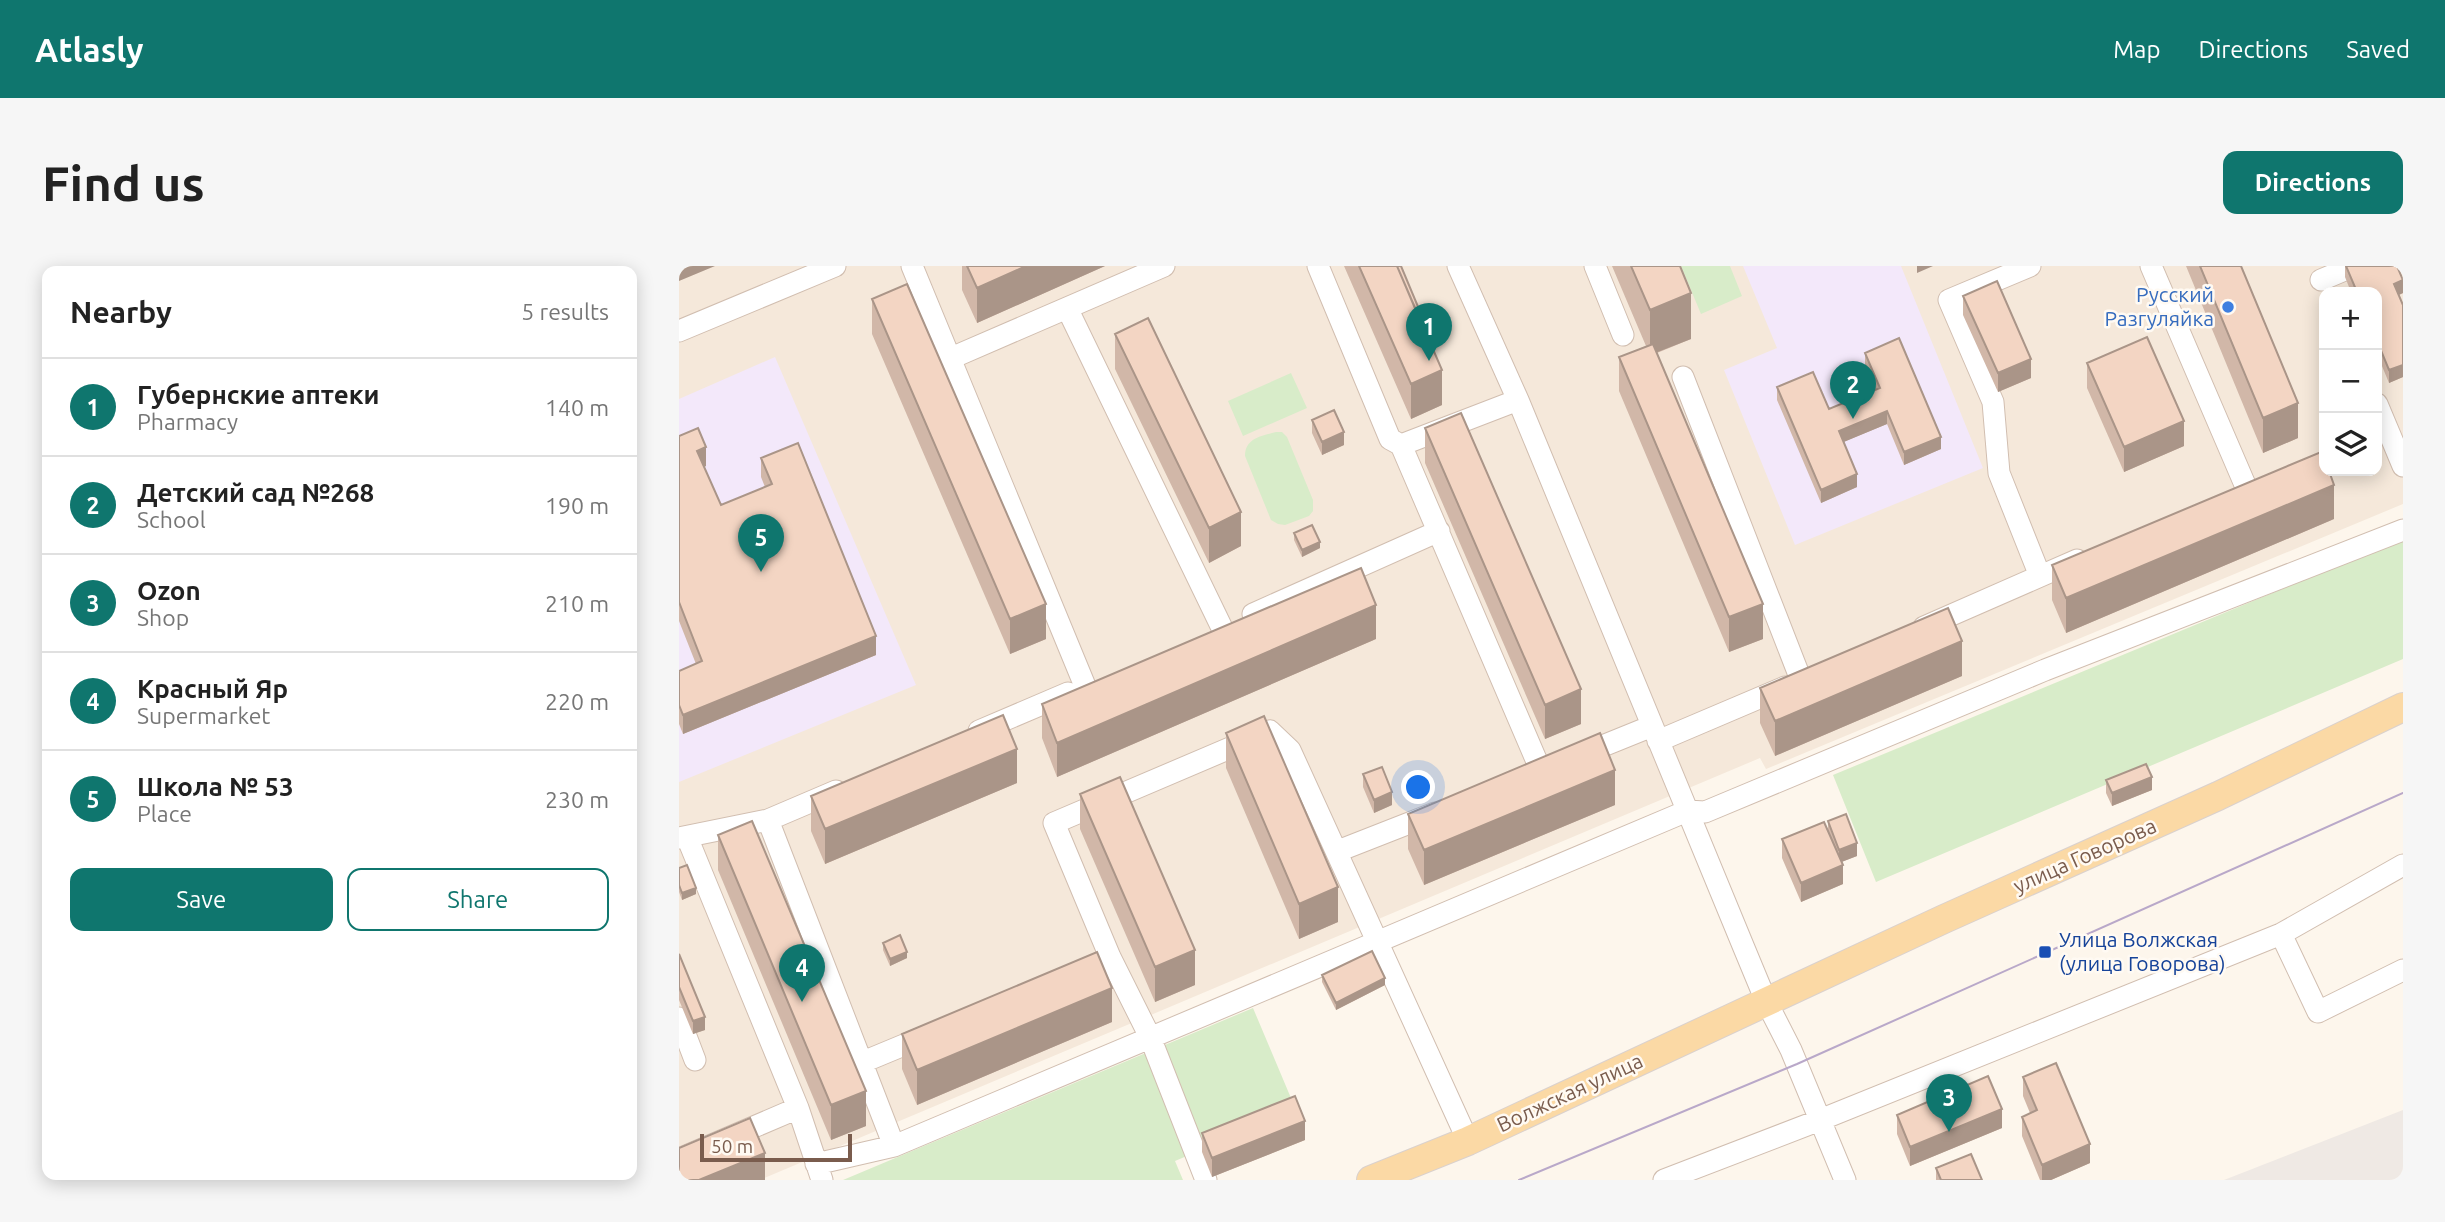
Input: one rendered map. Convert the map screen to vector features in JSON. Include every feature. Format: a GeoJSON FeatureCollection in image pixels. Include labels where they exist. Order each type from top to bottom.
{"type":"FeatureCollection","features":[{"type":"Feature","properties":{"kind":"main road","name":"улица Говорова"},"geometry":{"type":"LineString","coordinates":[[1766,1001],[2218,796],[2403,707]]}},
{"type":"Feature","properties":{"kind":"main road","name":"Волжская улица"},"geometry":{"type":"LineString","coordinates":[[1371,1180],[1468,1141],[1766,1001]]}},
{"type":"Feature","properties":{"kind":"street"},"geometry":{"type":"LineString","coordinates":[[679,331],[835,266]]}},
{"type":"Feature","properties":{"kind":"street"},"geometry":{"type":"LineString","coordinates":[[912,266],[949,359],[1091,683],[958,739]]}},
{"type":"Feature","properties":{"kind":"street"},"geometry":{"type":"LineString","coordinates":[[949,359],[1164,266]]}},
{"type":"Feature","properties":{"kind":"street"},"geometry":{"type":"LineString","coordinates":[[1318,266],[1390,439],[1401,445],[1439,531],[1534,773],[1655,734],[1807,678],[1683,377]]}},
{"type":"Feature","properties":{"kind":"street"},"geometry":{"type":"LineString","coordinates":[[1458,266],[1518,400],[1766,1001],[1791,1050],[1845,1180]]}},
{"type":"Feature","properties":{"kind":"street"},"geometry":{"type":"LineString","coordinates":[[1595,266],[1623,335]]}},
{"type":"Feature","properties":{"kind":"street"},"geometry":{"type":"LineString","coordinates":[[2030,266],[1949,300],[1993,402],[1999,473],[2040,576]]}},
{"type":"Feature","properties":{"kind":"street"},"geometry":{"type":"LineString","coordinates":[[2151,266],[2246,487]]}},
{"type":"Feature","properties":{"kind":"street"},"geometry":{"type":"LineString","coordinates":[[2321,279],[2354,266]]}},
{"type":"Feature","properties":{"kind":"street"},"geometry":{"type":"LineString","coordinates":[[1067,308],[1222,628]]}},
{"type":"Feature","properties":{"kind":"street"},"geometry":{"type":"LineString","coordinates":[[1401,445],[1518,400]]}},
{"type":"Feature","properties":{"kind":"street"},"geometry":{"type":"LineString","coordinates":[[2389,425],[2403,466]]}},
{"type":"Feature","properties":{"kind":"street"},"geometry":{"type":"LineString","coordinates":[[2222,497],[2268,477]]}},
{"type":"Feature","properties":{"kind":"street"},"geometry":{"type":"LineString","coordinates":[[857,782],[768,820],[683,837],[798,1108],[819,1172],[894,1146],[1687,811],[1705,812],[2045,670],[2403,530]]}},
{"type":"Feature","properties":{"kind":"street"},"geometry":{"type":"LineString","coordinates":[[1197,638],[1439,531]]}},
{"type":"Feature","properties":{"kind":"street"},"geometry":{"type":"LineString","coordinates":[[1901,638],[2101,550]]}},
{"type":"Feature","properties":{"kind":"street"},"geometry":{"type":"LineString","coordinates":[[1206,1180],[1150,1037],[1110,957],[1054,823],[1270,731],[1290,750],[1468,1141]]}},
{"type":"Feature","properties":{"kind":"street"},"geometry":{"type":"LineString","coordinates":[[1338,851],[1452,806]]}},
{"type":"Feature","properties":{"kind":"street"},"geometry":{"type":"LineString","coordinates":[[768,820],[894,1146]]}},
{"type":"Feature","properties":{"kind":"street"},"geometry":{"type":"LineString","coordinates":[[1664,1180],[1820,1120],[2281,933],[2403,865]]}},
{"type":"Feature","properties":{"kind":"street"},"geometry":{"type":"LineString","coordinates":[[2281,933],[2318,1012],[2403,970]]}},
{"type":"Feature","properties":{"kind":"street"},"geometry":{"type":"LineString","coordinates":[[1085,967],[1110,957]]}},
{"type":"Feature","properties":{"kind":"street"},"geometry":{"type":"LineString","coordinates":[[679,1018],[695,1060]]}},
{"type":"Feature","properties":{"kind":"street"},"geometry":{"type":"LineString","coordinates":[[863,1062],[950,1025]]}},
{"type":"Feature","properties":{"kind":"street"},"geometry":{"type":"LineString","coordinates":[[679,1159],[798,1108]]}},
{"type":"Feature","properties":{"kind":"shaded area"},"geometry":{"type":"Polygon","coordinates":[[[679,266],[2403,266],[2403,504],[1766,769],[1760,758],[762,1179],[679,1180],[679,266]]]}},
{"type":"Feature","properties":{"kind":"shaded area"},"geometry":{"type":"Polygon","coordinates":[[[1743,266],[1901,266],[1983,468],[1795,545],[1724,370],[1777,348],[1743,266]]]}},
{"type":"Feature","properties":{"kind":"shaded area"},"geometry":{"type":"Polygon","coordinates":[[[775,357],[916,685],[679,782],[679,399],[775,357]]]}},
{"type":"Feature","properties":{"kind":"shaded area"},"geometry":{"type":"Polygon","coordinates":[[[2403,1110],[2403,1180],[2224,1180],[2403,1110]]]}},
{"type":"Feature","properties":{"kind":"green space"},"geometry":{"type":"Polygon","coordinates":[[[1681,266],[1730,266],[1742,296],[1701,314],[1681,266]]]}},
{"type":"Feature","properties":{"kind":"green space"},"geometry":{"type":"Polygon","coordinates":[[[1291,373],[1307,408],[1243,436],[1228,401],[1291,373]]]}},
{"type":"Feature","properties":{"kind":"green space"},"geometry":{"type":"Polygon","coordinates":[[[1282,432],[1287,437],[1313,500],[1313,511],[1309,516],[1285,525],[1271,520],[1245,456],[1251,442],[1282,432]]]}},
{"type":"Feature","properties":{"kind":"green space"},"geometry":{"type":"Polygon","coordinates":[[[2403,539],[2403,659],[1876,882],[1833,775],[2403,539]]]}},
{"type":"Feature","properties":{"kind":"green space"},"geometry":{"type":"Polygon","coordinates":[[[1253,1008],[1296,1110],[1175,1161],[1183,1180],[843,1180],[1253,1008]]]}},
{"type":"Feature","properties":{"kind":"building"},"geometry":{"type":"Polygon","coordinates":[[[967,266],[1026,266],[977,288],[967,266]]]}},
{"type":"Feature","properties":{"kind":"building"},"geometry":{"type":"Polygon","coordinates":[[[1359,266],[1397,266],[1442,370],[1411,384],[1359,266]]]}},
{"type":"Feature","properties":{"kind":"building"},"geometry":{"type":"Polygon","coordinates":[[[1397,266],[1401,266],[1434,345],[1431,346],[1397,266]]]}},
{"type":"Feature","properties":{"kind":"building"},"geometry":{"type":"Polygon","coordinates":[[[1631,266],[1680,266],[1691,293],[1650,310],[1631,266]]]}},
{"type":"Feature","properties":{"kind":"building"},"geometry":{"type":"Polygon","coordinates":[[[2200,266],[2241,266],[2298,403],[2263,418],[2200,266]]]}},
{"type":"Feature","properties":{"kind":"building"},"geometry":{"type":"Polygon","coordinates":[[[2346,266],[2397,266],[2403,280],[2394,284],[2403,305],[2403,365],[2389,370],[2382,353],[2382,287],[2355,287],[2346,266]]]}},
{"type":"Feature","properties":{"kind":"building"},"geometry":{"type":"Polygon","coordinates":[[[1997,281],[2031,359],[1998,373],[1963,296],[1997,281]]]}},
{"type":"Feature","properties":{"kind":"building"},"geometry":{"type":"Polygon","coordinates":[[[907,284],[1046,604],[1010,619],[872,299],[907,284]]]}},
{"type":"Feature","properties":{"kind":"building"},"geometry":{"type":"Polygon","coordinates":[[[1148,318],[1241,512],[1209,528],[1115,334],[1148,318]]]}},
{"type":"Feature","properties":{"kind":"building"},"geometry":{"type":"Polygon","coordinates":[[[2147,337],[2184,421],[2124,447],[2087,363],[2147,337]]]}},
{"type":"Feature","properties":{"kind":"building"},"geometry":{"type":"Polygon","coordinates":[[[1899,338],[1941,437],[1904,452],[1887,411],[1839,431],[1857,474],[1821,490],[1777,387],[1813,372],[1829,409],[1880,388],[1865,353],[1899,338]]]}},
{"type":"Feature","properties":{"kind":"building"},"geometry":{"type":"Polygon","coordinates":[[[1653,344],[1763,604],[1729,617],[1619,357],[1653,344]]]}},
{"type":"Feature","properties":{"kind":"building"},"geometry":{"type":"Polygon","coordinates":[[[1334,410],[1344,432],[1322,442],[1312,420],[1334,410]]]}},
{"type":"Feature","properties":{"kind":"building"},"geometry":{"type":"Polygon","coordinates":[[[1461,413],[1581,689],[1545,705],[1425,428],[1461,413]]]}},
{"type":"Feature","properties":{"kind":"building"},"geometry":{"type":"Polygon","coordinates":[[[698,428],[706,447],[697,451],[721,505],[772,484],[761,458],[798,443],[876,636],[683,715],[679,705],[679,671],[702,661],[679,602],[679,436],[698,428]]]}},
{"type":"Feature","properties":{"kind":"building"},"geometry":{"type":"Polygon","coordinates":[[[2319,453],[2319,476],[2331,476],[2334,485],[2066,598],[2052,565],[2319,453]]]}},
{"type":"Feature","properties":{"kind":"building"},"geometry":{"type":"Polygon","coordinates":[[[1312,525],[1320,542],[1302,550],[1294,533],[1312,525]]]}},
{"type":"Feature","properties":{"kind":"building"},"geometry":{"type":"Polygon","coordinates":[[[1361,568],[1376,605],[1057,743],[1042,704],[1361,568]]]}},
{"type":"Feature","properties":{"kind":"building"},"geometry":{"type":"Polygon","coordinates":[[[1948,608],[1962,641],[1775,721],[1760,688],[1948,608]]]}},
{"type":"Feature","properties":{"kind":"building"},"geometry":{"type":"Polygon","coordinates":[[[1003,715],[1017,749],[825,829],[811,796],[1003,715]]]}},
{"type":"Feature","properties":{"kind":"building"},"geometry":{"type":"Polygon","coordinates":[[[1264,716],[1338,887],[1299,904],[1226,733],[1264,716]]]}},
{"type":"Feature","properties":{"kind":"building"},"geometry":{"type":"Polygon","coordinates":[[[1600,733],[1615,770],[1424,850],[1408,814],[1600,733]]]}},
{"type":"Feature","properties":{"kind":"building"},"geometry":{"type":"Polygon","coordinates":[[[2146,764],[2152,777],[2112,793],[2106,780],[2146,764]]]}},
{"type":"Feature","properties":{"kind":"building"},"geometry":{"type":"Polygon","coordinates":[[[1382,767],[1392,792],[1374,800],[1363,774],[1382,767]]]}},
{"type":"Feature","properties":{"kind":"building"},"geometry":{"type":"Polygon","coordinates":[[[1120,777],[1195,950],[1155,967],[1080,794],[1120,777]]]}},
{"type":"Feature","properties":{"kind":"building"},"geometry":{"type":"Polygon","coordinates":[[[1846,814],[1857,843],[1839,850],[1828,821],[1846,814]]]}},
{"type":"Feature","properties":{"kind":"building"},"geometry":{"type":"Polygon","coordinates":[[[752,821],[866,1091],[831,1105],[718,835],[752,821]]]}},
{"type":"Feature","properties":{"kind":"building"},"geometry":{"type":"Polygon","coordinates":[[[1824,822],[1843,865],[1801,883],[1782,839],[1824,822]]]}},
{"type":"Feature","properties":{"kind":"building"},"geometry":{"type":"Polygon","coordinates":[[[687,865],[696,888],[682,893],[679,868],[687,865]]]}},
{"type":"Feature","properties":{"kind":"building"},"geometry":{"type":"Polygon","coordinates":[[[900,935],[907,952],[890,959],[883,943],[900,935]]]}},
{"type":"Feature","properties":{"kind":"building"},"geometry":{"type":"Polygon","coordinates":[[[1372,951],[1385,978],[1336,1003],[1322,975],[1372,951]]]}},
{"type":"Feature","properties":{"kind":"building"},"geometry":{"type":"Polygon","coordinates":[[[1097,952],[1112,988],[917,1070],[902,1034],[1097,952]]]}},
{"type":"Feature","properties":{"kind":"building"},"geometry":{"type":"Polygon","coordinates":[[[679,954],[705,1017],[693,1021],[679,987],[679,954]]]}},
{"type":"Feature","properties":{"kind":"building"},"geometry":{"type":"Polygon","coordinates":[[[2056,1063],[2090,1144],[2042,1165],[2022,1117],[2037,1110],[2023,1077],[2056,1063]]]}},
{"type":"Feature","properties":{"kind":"building"},"geometry":{"type":"Polygon","coordinates":[[[1988,1076],[2002,1109],[1910,1147],[1897,1115],[1988,1076]]]}},
{"type":"Feature","properties":{"kind":"building"},"geometry":{"type":"Polygon","coordinates":[[[1295,1096],[1305,1121],[1212,1158],[1202,1133],[1295,1096]]]}},
{"type":"Feature","properties":{"kind":"building"},"geometry":{"type":"Polygon","coordinates":[[[750,1118],[765,1153],[699,1180],[679,1180],[679,1148],[750,1118]]]}},
{"type":"Feature","properties":{"kind":"building"},"geometry":{"type":"Polygon","coordinates":[[[1971,1154],[1982,1180],[1941,1180],[1936,1168],[1971,1154]]]}},
{"type":"Feature","properties":{"kind":"tram line"},"geometry":{"type":"LineString","coordinates":[[1519,1180],[1797,1064],[2403,793]]}},
{"type":"Feature","properties":{"kind":"place","name":"Русский Разгуляйка"},"geometry":{"type":"Point","coordinates":[2228,307]}},
{"type":"Feature","properties":{"kind":"place","name":"Губернские аптеки"},"geometry":{"type":"Point","coordinates":[1429,361]}},
{"type":"Feature","properties":{"kind":"place","name":"Детский сад №268"},"geometry":{"type":"Point","coordinates":[1853,419]}},
{"type":"Feature","properties":{"kind":"place","name":"Школа № 53"},"geometry":{"type":"Point","coordinates":[761,572]}},
{"type":"Feature","properties":{"kind":"place","name":"Улица Волжская (улица Говорова)"},"geometry":{"type":"Point","coordinates":[2045,952]}},
{"type":"Feature","properties":{"kind":"place","name":"Красный Яр"},"geometry":{"type":"Point","coordinates":[802,1002]}},
{"type":"Feature","properties":{"kind":"place","name":"Ozon"},"geometry":{"type":"Point","coordinates":[1949,1132]}}]}
